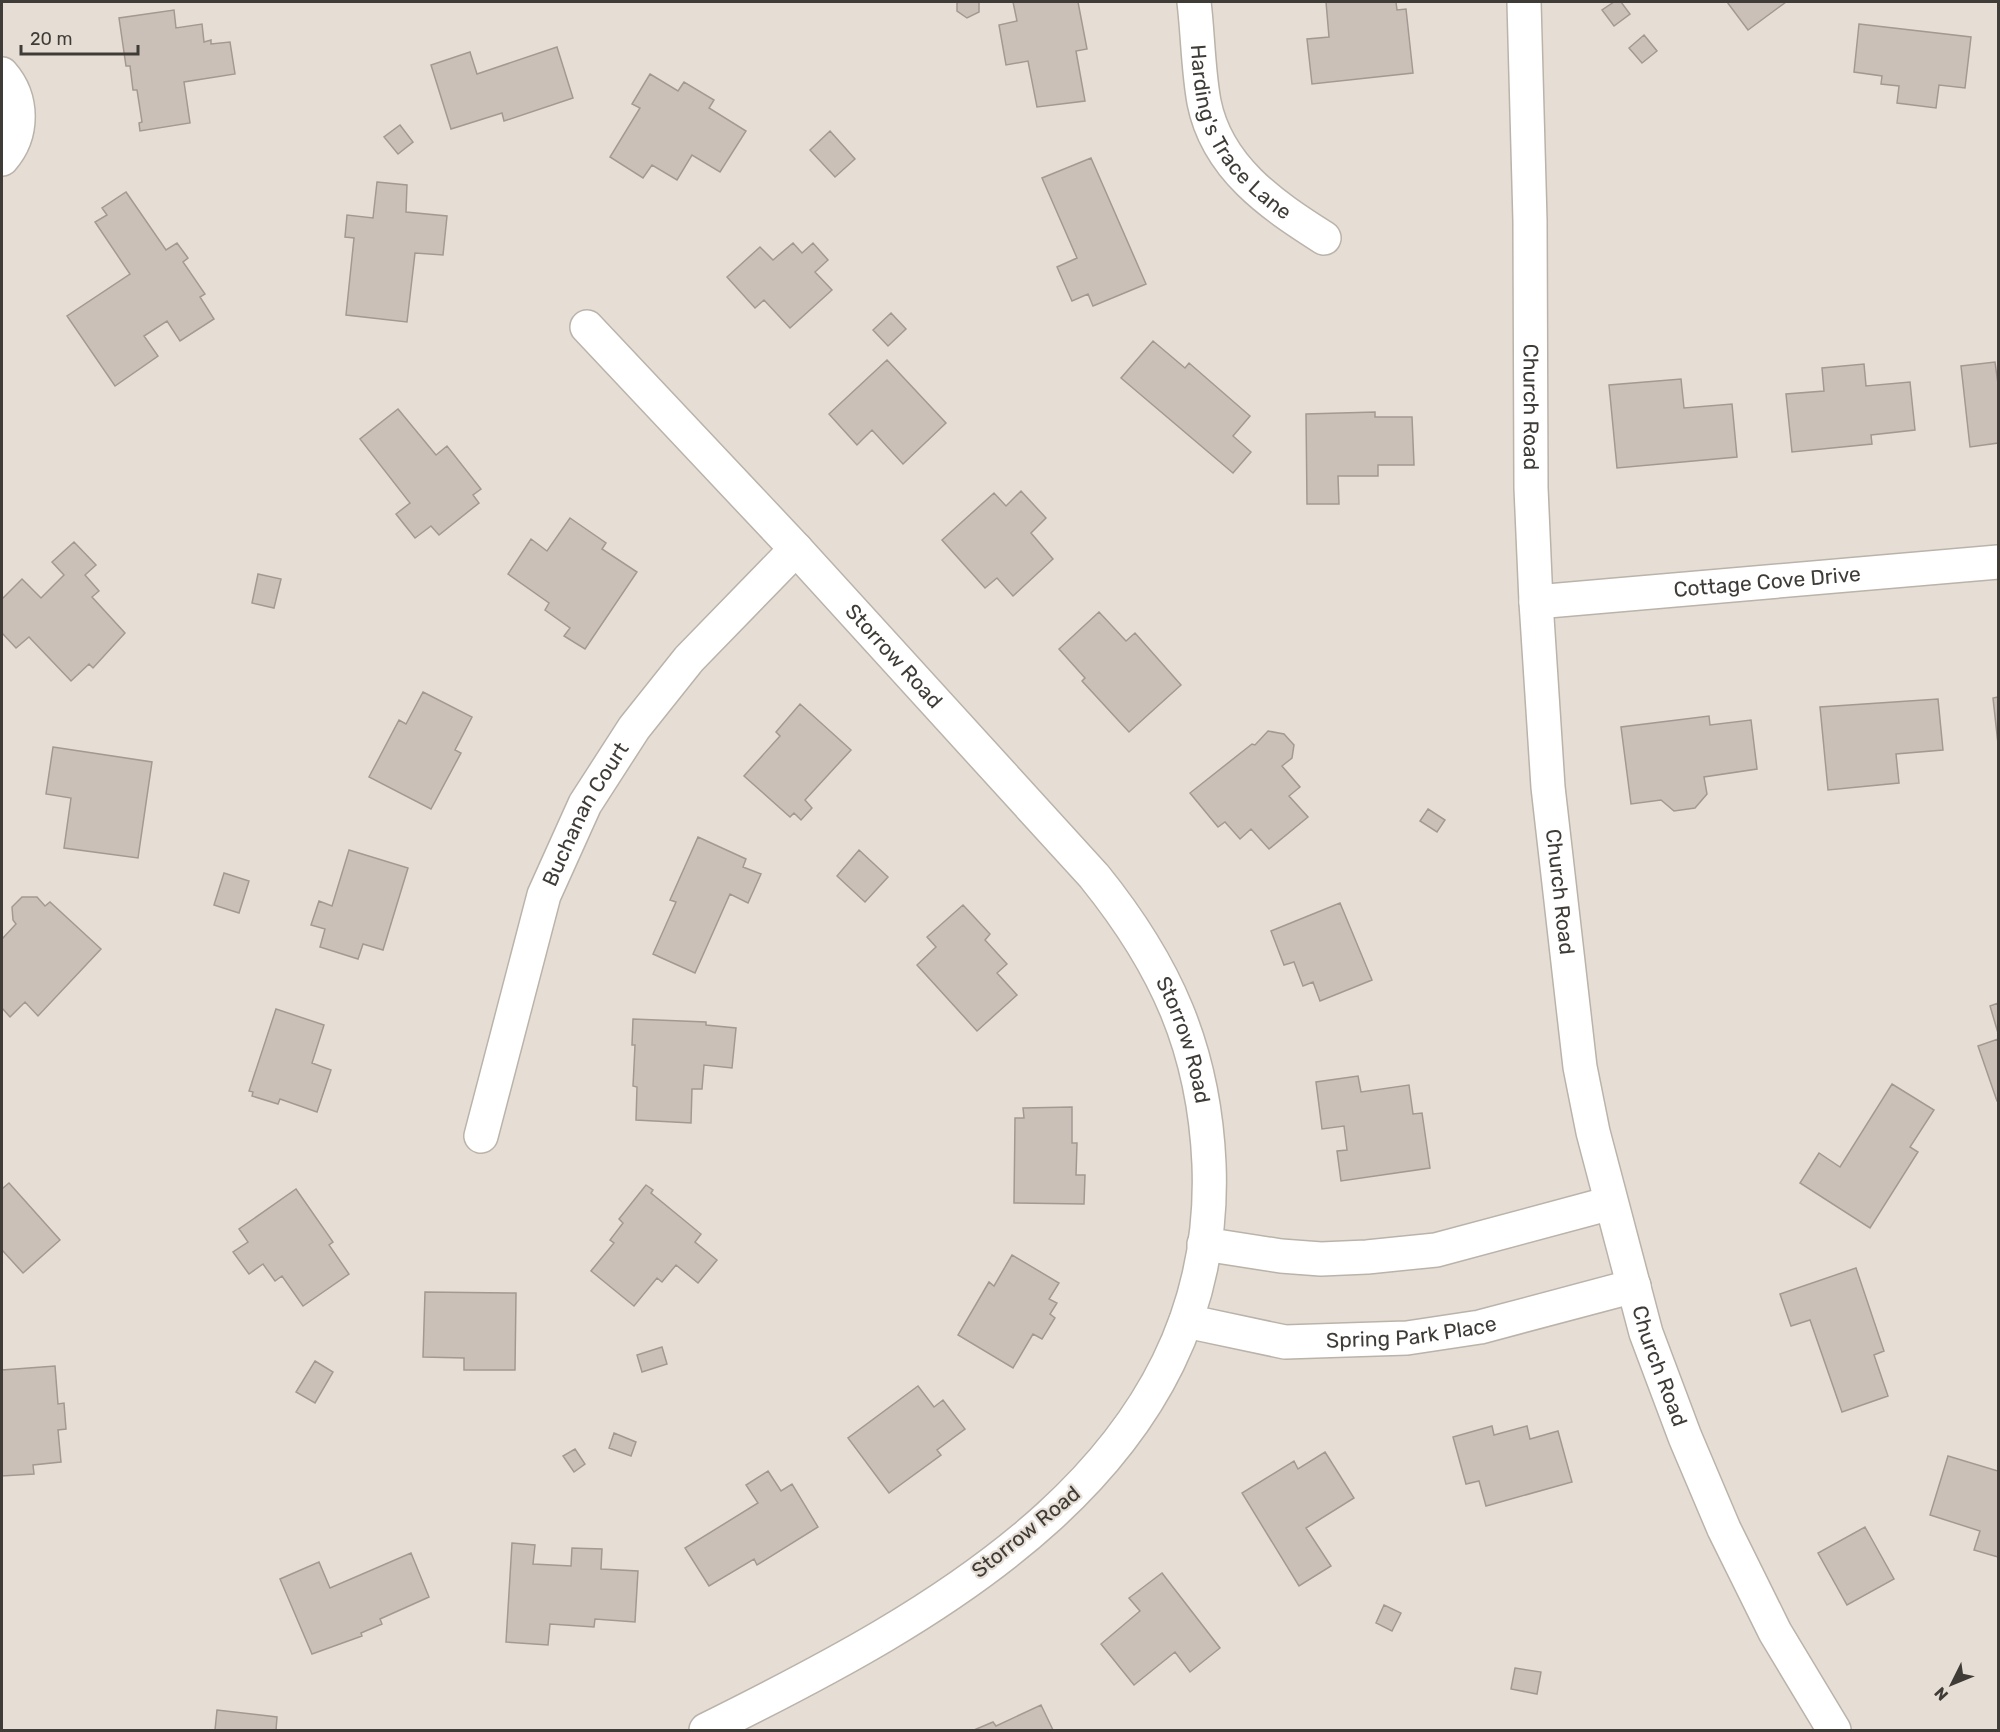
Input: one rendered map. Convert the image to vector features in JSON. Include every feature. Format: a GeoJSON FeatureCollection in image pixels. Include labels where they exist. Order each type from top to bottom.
{"type":"FeatureCollection","features":[{"type":"Feature","properties":{"kind":"street","name":"Harding's Trace Lane"},"geometry":{"type":"LineString","coordinates":[[1194,2],[1204,102],[1211,127],[1225,154],[1244,179],[1273,206],[1324,238]]}},
{"type":"Feature","properties":{"kind":"street","name":"Church Road"},"geometry":{"type":"LineString","coordinates":[[1524,2],[1530,221],[1531,488],[1536,602],[1548,787],[1572,1014],[1593,1132],[1646,1333],[1685,1437],[1724,1529],[1775,1632],[1834,1731]]}},
{"type":"Feature","properties":{"kind":"street"},"geometry":{"type":"LineString","coordinates":[[2,74],[17,101],[19,120],[15,140],[2,159]]}},
{"type":"Feature","properties":{"kind":"street","name":"Storrow Road"},"geometry":{"type":"LineString","coordinates":[[587,327],[796,549],[1094,876],[1147,947],[1167,986],[1200,1079],[1207,1126],[1210,1184],[1204,1244],[1186,1322],[1178,1346],[1146,1406],[1120,1442],[1060,1509],[973,1577],[894,1629],[802,1683],[706,1731]]}},
{"type":"Feature","properties":{"kind":"street","name":"Buchanan Court"},"geometry":{"type":"LineString","coordinates":[[481,1136],[544,895],[585,804],[634,728],[689,659],[796,549]]}},
{"type":"Feature","properties":{"kind":"street","name":"Cottage Cove Drive"},"geometry":{"type":"LineString","coordinates":[[1536,602],[1998,562]]}},
{"type":"Feature","properties":{"kind":"street"},"geometry":{"type":"LineString","coordinates":[[1204,1244],[1281,1256],[1320,1259],[1367,1257],[1436,1250],[1611,1203]]}},
{"type":"Feature","properties":{"kind":"street","name":"Spring Park Place"},"geometry":{"type":"LineString","coordinates":[[1186,1322],[1285,1342],[1407,1338],[1480,1327],[1634,1286]]}},
{"type":"Feature","properties":{"kind":"building"},"geometry":{"type":"Polygon","coordinates":[[[957,2],[979,2],[979,12],[967,18],[957,11],[957,2]]]}},
{"type":"Feature","properties":{"kind":"building"},"geometry":{"type":"Polygon","coordinates":[[[1013,2],[1078,2],[1087,49],[1076,51],[1085,101],[1037,107],[1028,61],[1006,65],[999,25],[1017,21],[1013,2]]]}},
{"type":"Feature","properties":{"kind":"building"},"geometry":{"type":"Polygon","coordinates":[[[1326,2],[1396,2],[1397,10],[1406,9],[1413,73],[1312,84],[1307,39],[1329,37],[1326,2]]]}},
{"type":"Feature","properties":{"kind":"building"},"geometry":{"type":"Polygon","coordinates":[[[1614,2],[1621,2],[1630,14],[1614,26],[1602,10],[1614,2]]]}},
{"type":"Feature","properties":{"kind":"building"},"geometry":{"type":"Polygon","coordinates":[[[1727,2],[1786,2],[1748,30],[1727,2]]]}},
{"type":"Feature","properties":{"kind":"building"},"geometry":{"type":"Polygon","coordinates":[[[174,10],[176,28],[202,24],[204,42],[211,40],[211,44],[230,42],[235,74],[184,82],[190,123],[140,131],[139,123],[142,122],[137,90],[133,90],[130,66],[126,66],[119,18],[174,10]]]}},
{"type":"Feature","properties":{"kind":"building"},"geometry":{"type":"Polygon","coordinates":[[[1859,24],[1971,37],[1965,88],[1939,85],[1936,108],[1897,103],[1899,86],[1881,84],[1882,76],[1854,72],[1859,24]]]}},
{"type":"Feature","properties":{"kind":"building"},"geometry":{"type":"Polygon","coordinates":[[[1644,35],[1657,51],[1642,63],[1629,48],[1644,35]]]}},
{"type":"Feature","properties":{"kind":"building"},"geometry":{"type":"Polygon","coordinates":[[[557,47],[573,98],[504,121],[502,113],[451,129],[431,65],[470,52],[477,74],[557,47]]]}},
{"type":"Feature","properties":{"kind":"building"},"geometry":{"type":"Polygon","coordinates":[[[650,74],[678,91],[684,82],[714,100],[709,108],[746,131],[720,172],[692,155],[677,180],[652,165],[643,178],[610,157],[640,108],[632,104],[650,74]]]}},
{"type":"Feature","properties":{"kind":"building"},"geometry":{"type":"Polygon","coordinates":[[[400,125],[413,142],[398,154],[384,137],[400,125]]]}},
{"type":"Feature","properties":{"kind":"building"},"geometry":{"type":"Polygon","coordinates":[[[830,131],[855,159],[835,177],[810,150],[830,131]]]}},
{"type":"Feature","properties":{"kind":"building"},"geometry":{"type":"Polygon","coordinates":[[[1091,158],[1146,284],[1093,306],[1088,294],[1072,301],[1057,267],[1077,258],[1042,178],[1091,158]]]}},
{"type":"Feature","properties":{"kind":"building"},"geometry":{"type":"Polygon","coordinates":[[[377,182],[407,185],[406,212],[447,216],[443,255],[415,253],[407,322],[346,315],[354,238],[345,237],[347,215],[373,218],[377,182]]]}},
{"type":"Feature","properties":{"kind":"building"},"geometry":{"type":"Polygon","coordinates":[[[126,192],[166,250],[177,243],[188,258],[183,262],[205,294],[200,297],[214,319],[180,341],[167,321],[144,336],[158,356],[115,386],[67,316],[130,274],[95,222],[107,215],[102,208],[126,192]]]}},
{"type":"Feature","properties":{"kind":"building"},"geometry":{"type":"Polygon","coordinates":[[[793,243],[802,253],[813,243],[828,260],[815,272],[832,290],[790,328],[764,300],[755,308],[727,277],[760,247],[773,260],[793,243]]]}},
{"type":"Feature","properties":{"kind":"building"},"geometry":{"type":"Polygon","coordinates":[[[891,313],[906,329],[888,346],[873,330],[891,313]]]}},
{"type":"Feature","properties":{"kind":"building"},"geometry":{"type":"Polygon","coordinates":[[[1153,341],[1185,368],[1189,363],[1250,416],[1233,436],[1251,452],[1233,473],[1121,378],[1153,341]]]}},
{"type":"Feature","properties":{"kind":"building"},"geometry":{"type":"Polygon","coordinates":[[[887,360],[946,423],[903,464],[872,430],[857,445],[829,414],[887,360]]]}},
{"type":"Feature","properties":{"kind":"building"},"geometry":{"type":"Polygon","coordinates":[[[1995,362],[1998,384],[1998,443],[1970,447],[1961,366],[1995,362]]]}},
{"type":"Feature","properties":{"kind":"building"},"geometry":{"type":"Polygon","coordinates":[[[1864,364],[1866,386],[1910,382],[1915,430],[1871,435],[1872,444],[1792,452],[1786,394],[1824,391],[1822,368],[1864,364]]]}},
{"type":"Feature","properties":{"kind":"building"},"geometry":{"type":"Polygon","coordinates":[[[1681,379],[1684,408],[1732,404],[1737,457],[1617,468],[1609,385],[1681,379]]]}},
{"type":"Feature","properties":{"kind":"building"},"geometry":{"type":"Polygon","coordinates":[[[398,409],[436,455],[447,446],[481,489],[473,495],[479,503],[439,535],[431,526],[415,538],[396,514],[410,503],[360,439],[398,409]]]}},
{"type":"Feature","properties":{"kind":"building"},"geometry":{"type":"Polygon","coordinates":[[[1375,412],[1375,417],[1412,417],[1414,465],[1378,465],[1378,476],[1338,476],[1339,504],[1307,504],[1306,414],[1375,412]]]}},
{"type":"Feature","properties":{"kind":"building"},"geometry":{"type":"Polygon","coordinates":[[[1021,491],[1046,518],[1031,533],[1053,559],[1013,596],[997,578],[985,588],[942,540],[994,493],[1006,506],[1021,491]]]}},
{"type":"Feature","properties":{"kind":"building"},"geometry":{"type":"Polygon","coordinates":[[[570,518],[606,543],[602,549],[637,572],[585,649],[564,636],[570,628],[545,610],[549,603],[508,574],[531,539],[547,551],[570,518]]]}},
{"type":"Feature","properties":{"kind":"building"},"geometry":{"type":"Polygon","coordinates":[[[74,542],[96,565],[85,575],[99,591],[92,597],[125,633],[93,668],[89,664],[71,681],[29,637],[16,648],[2,633],[2,599],[22,579],[41,598],[64,575],[52,562],[74,542]]]}},
{"type":"Feature","properties":{"kind":"building"},"geometry":{"type":"Polygon","coordinates":[[[258,574],[281,579],[274,608],[252,603],[258,574]]]}},
{"type":"Feature","properties":{"kind":"building"},"geometry":{"type":"Polygon","coordinates":[[[1099,612],[1126,641],[1135,633],[1181,685],[1129,732],[1082,681],[1085,678],[1059,649],[1099,612]]]}},
{"type":"Feature","properties":{"kind":"building"},"geometry":{"type":"Polygon","coordinates":[[[423,692],[472,717],[455,750],[461,753],[431,809],[369,777],[399,720],[406,724],[423,692]]]}},
{"type":"Feature","properties":{"kind":"building"},"geometry":{"type":"Polygon","coordinates":[[[1998,697],[1998,744],[1993,698],[1998,697]]]}},
{"type":"Feature","properties":{"kind":"building"},"geometry":{"type":"Polygon","coordinates":[[[1938,699],[1943,750],[1896,754],[1899,783],[1828,790],[1820,707],[1938,699]]]}},
{"type":"Feature","properties":{"kind":"building"},"geometry":{"type":"Polygon","coordinates":[[[800,704],[851,750],[805,800],[812,808],[801,820],[794,813],[790,817],[744,776],[780,736],[776,732],[800,704]]]}},
{"type":"Feature","properties":{"kind":"building"},"geometry":{"type":"Polygon","coordinates":[[[1709,716],[1710,725],[1751,720],[1757,769],[1704,777],[1707,794],[1695,808],[1674,811],[1661,800],[1631,804],[1621,727],[1709,716]]]}},
{"type":"Feature","properties":{"kind":"building"},"geometry":{"type":"Polygon","coordinates":[[[1268,731],[1284,734],[1294,745],[1292,758],[1282,766],[1300,787],[1289,796],[1308,817],[1269,849],[1251,829],[1240,839],[1225,822],[1218,827],[1190,793],[1252,744],[1255,745],[1268,731]]]}},
{"type":"Feature","properties":{"kind":"building"},"geometry":{"type":"Polygon","coordinates":[[[53,747],[152,762],[138,858],[64,848],[71,798],[46,794],[53,747]]]}},
{"type":"Feature","properties":{"kind":"building"},"geometry":{"type":"Polygon","coordinates":[[[1428,809],[1445,820],[1437,832],[1420,821],[1428,809]]]}},
{"type":"Feature","properties":{"kind":"building"},"geometry":{"type":"Polygon","coordinates":[[[698,837],[746,859],[743,867],[761,874],[748,903],[730,894],[695,973],[653,954],[676,902],[670,900],[698,837]]]}},
{"type":"Feature","properties":{"kind":"building"},"geometry":{"type":"Polygon","coordinates":[[[349,850],[408,868],[383,950],[363,944],[358,959],[320,947],[325,929],[311,925],[319,901],[332,906],[349,850]]]}},
{"type":"Feature","properties":{"kind":"building"},"geometry":{"type":"Polygon","coordinates":[[[859,850],[888,877],[865,902],[837,876],[859,850]]]}},
{"type":"Feature","properties":{"kind":"building"},"geometry":{"type":"Polygon","coordinates":[[[224,873],[249,881],[239,913],[214,905],[224,873]]]}},
{"type":"Feature","properties":{"kind":"building"},"geometry":{"type":"Polygon","coordinates":[[[22,897],[37,897],[45,906],[50,902],[101,949],[38,1016],[25,1002],[10,1017],[2,1008],[2,939],[16,924],[13,920],[12,907],[22,897]]]}},
{"type":"Feature","properties":{"kind":"building"},"geometry":{"type":"Polygon","coordinates":[[[1340,903],[1372,980],[1320,1001],[1313,982],[1303,986],[1294,962],[1284,965],[1271,931],[1340,903]]]}},
{"type":"Feature","properties":{"kind":"building"},"geometry":{"type":"Polygon","coordinates":[[[963,905],[990,934],[985,940],[1007,964],[997,973],[1017,995],[977,1031],[917,965],[936,947],[927,937],[963,905]]]}},
{"type":"Feature","properties":{"kind":"building"},"geometry":{"type":"Polygon","coordinates":[[[1998,1003],[1998,1033],[1990,1006],[1998,1003]]]}},
{"type":"Feature","properties":{"kind":"building"},"geometry":{"type":"Polygon","coordinates":[[[276,1009],[324,1025],[312,1063],[331,1070],[317,1112],[280,1099],[278,1104],[252,1096],[253,1092],[249,1091],[276,1009]]]}},
{"type":"Feature","properties":{"kind":"building"},"geometry":{"type":"Polygon","coordinates":[[[633,1019],[706,1022],[706,1025],[736,1028],[732,1068],[704,1065],[702,1089],[692,1089],[691,1123],[636,1120],[637,1087],[633,1086],[635,1045],[632,1045],[633,1019]]]}},
{"type":"Feature","properties":{"kind":"building"},"geometry":{"type":"Polygon","coordinates":[[[1998,1039],[1998,1101],[1997,1101],[1978,1046],[1998,1039]]]}},
{"type":"Feature","properties":{"kind":"building"},"geometry":{"type":"Polygon","coordinates":[[[1358,1076],[1361,1092],[1409,1085],[1413,1114],[1422,1113],[1430,1168],[1341,1181],[1337,1151],[1347,1150],[1344,1126],[1322,1129],[1316,1082],[1358,1076]]]}},
{"type":"Feature","properties":{"kind":"building"},"geometry":{"type":"Polygon","coordinates":[[[1892,1084],[1934,1110],[1910,1147],[1918,1152],[1870,1228],[1800,1183],[1819,1153],[1840,1167],[1892,1084]]]}},
{"type":"Feature","properties":{"kind":"building"},"geometry":{"type":"Polygon","coordinates":[[[1072,1107],[1072,1143],[1077,1143],[1076,1175],[1085,1175],[1084,1204],[1014,1203],[1015,1118],[1024,1118],[1023,1108],[1072,1107]]]}},
{"type":"Feature","properties":{"kind":"building"},"geometry":{"type":"Polygon","coordinates":[[[9,1183],[60,1240],[23,1273],[2,1250],[2,1187],[9,1183]]]}},
{"type":"Feature","properties":{"kind":"building"},"geometry":{"type":"Polygon","coordinates":[[[646,1185],[653,1190],[651,1193],[701,1234],[695,1242],[717,1260],[698,1283],[676,1265],[662,1282],[657,1278],[634,1306],[591,1271],[614,1243],[610,1240],[623,1223],[619,1219],[646,1185]]]}},
{"type":"Feature","properties":{"kind":"building"},"geometry":{"type":"Polygon","coordinates":[[[296,1189],[333,1242],[329,1245],[349,1274],[303,1306],[282,1276],[275,1281],[263,1264],[249,1274],[233,1252],[248,1242],[239,1229],[296,1189]]]}},
{"type":"Feature","properties":{"kind":"building"},"geometry":{"type":"Polygon","coordinates":[[[1012,1255],[1059,1283],[1049,1299],[1057,1303],[1050,1314],[1055,1318],[1042,1339],[1033,1334],[1013,1368],[958,1335],[989,1282],[994,1286],[1012,1255]]]}},
{"type":"Feature","properties":{"kind":"building"},"geometry":{"type":"Polygon","coordinates":[[[1856,1268],[1884,1351],[1874,1355],[1888,1396],[1842,1412],[1810,1320],[1791,1326],[1780,1294],[1856,1268]]]}},
{"type":"Feature","properties":{"kind":"building"},"geometry":{"type":"Polygon","coordinates":[[[425,1292],[516,1293],[515,1370],[464,1370],[464,1358],[423,1357],[425,1292]]]}},
{"type":"Feature","properties":{"kind":"building"},"geometry":{"type":"Polygon","coordinates":[[[662,1347],[667,1364],[642,1372],[637,1355],[662,1347]]]}},
{"type":"Feature","properties":{"kind":"building"},"geometry":{"type":"Polygon","coordinates":[[[315,1361],[333,1372],[315,1403],[296,1392],[315,1361]]]}},
{"type":"Feature","properties":{"kind":"building"},"geometry":{"type":"Polygon","coordinates":[[[55,1366],[58,1404],[64,1403],[66,1429],[58,1430],[61,1462],[33,1465],[34,1474],[2,1476],[2,1370],[55,1366]]]}},
{"type":"Feature","properties":{"kind":"building"},"geometry":{"type":"Polygon","coordinates":[[[918,1386],[934,1407],[943,1400],[965,1429],[937,1450],[941,1455],[889,1493],[848,1438],[918,1386]]]}},
{"type":"Feature","properties":{"kind":"building"},"geometry":{"type":"Polygon","coordinates":[[[1492,1426],[1494,1435],[1527,1426],[1530,1439],[1558,1431],[1572,1482],[1486,1506],[1479,1481],[1466,1484],[1453,1437],[1492,1426]]]}},
{"type":"Feature","properties":{"kind":"building"},"geometry":{"type":"Polygon","coordinates":[[[614,1433],[636,1442],[631,1456],[609,1448],[614,1433]]]}},
{"type":"Feature","properties":{"kind":"building"},"geometry":{"type":"Polygon","coordinates":[[[575,1449],[585,1464],[574,1472],[563,1456],[575,1449]]]}},
{"type":"Feature","properties":{"kind":"building"},"geometry":{"type":"Polygon","coordinates":[[[1325,1452],[1354,1498],[1306,1528],[1331,1566],[1299,1586],[1242,1493],[1294,1461],[1298,1469],[1325,1452]]]}},
{"type":"Feature","properties":{"kind":"building"},"geometry":{"type":"Polygon","coordinates":[[[1948,1456],[1998,1471],[1998,1557],[1974,1550],[1980,1531],[1930,1515],[1948,1456]]]}},
{"type":"Feature","properties":{"kind":"building"},"geometry":{"type":"Polygon","coordinates":[[[768,1471],[781,1491],[792,1484],[818,1527],[757,1565],[754,1559],[709,1586],[685,1548],[758,1503],[746,1485],[768,1471]]]}},
{"type":"Feature","properties":{"kind":"building"},"geometry":{"type":"Polygon","coordinates":[[[1865,1527],[1894,1579],[1847,1605],[1818,1553],[1865,1527]]]}},
{"type":"Feature","properties":{"kind":"building"},"geometry":{"type":"Polygon","coordinates":[[[512,1543],[535,1545],[533,1564],[571,1566],[572,1548],[602,1549],[601,1569],[638,1571],[635,1622],[595,1619],[594,1627],[550,1624],[548,1645],[506,1642],[512,1543]]]}},
{"type":"Feature","properties":{"kind":"building"},"geometry":{"type":"Polygon","coordinates":[[[411,1553],[429,1597],[380,1619],[382,1624],[361,1633],[362,1636],[312,1654],[280,1579],[319,1562],[330,1588],[411,1553]]]}},
{"type":"Feature","properties":{"kind":"building"},"geometry":{"type":"Polygon","coordinates":[[[1162,1573],[1220,1648],[1190,1672],[1175,1652],[1134,1685],[1101,1644],[1140,1611],[1129,1598],[1162,1573]]]}},
{"type":"Feature","properties":{"kind":"building"},"geometry":{"type":"Polygon","coordinates":[[[1384,1605],[1401,1613],[1392,1631],[1376,1623],[1384,1605]]]}},
{"type":"Feature","properties":{"kind":"building"},"geometry":{"type":"Polygon","coordinates":[[[1515,1668],[1541,1672],[1537,1694],[1511,1689],[1515,1668]]]}},
{"type":"Feature","properties":{"kind":"building"},"geometry":{"type":"Polygon","coordinates":[[[1041,1705],[1053,1730],[974,1730],[993,1722],[996,1726],[1041,1705]]]}},
{"type":"Feature","properties":{"kind":"building"},"geometry":{"type":"Polygon","coordinates":[[[217,1710],[277,1717],[276,1730],[215,1730],[217,1710]]]}}]}
